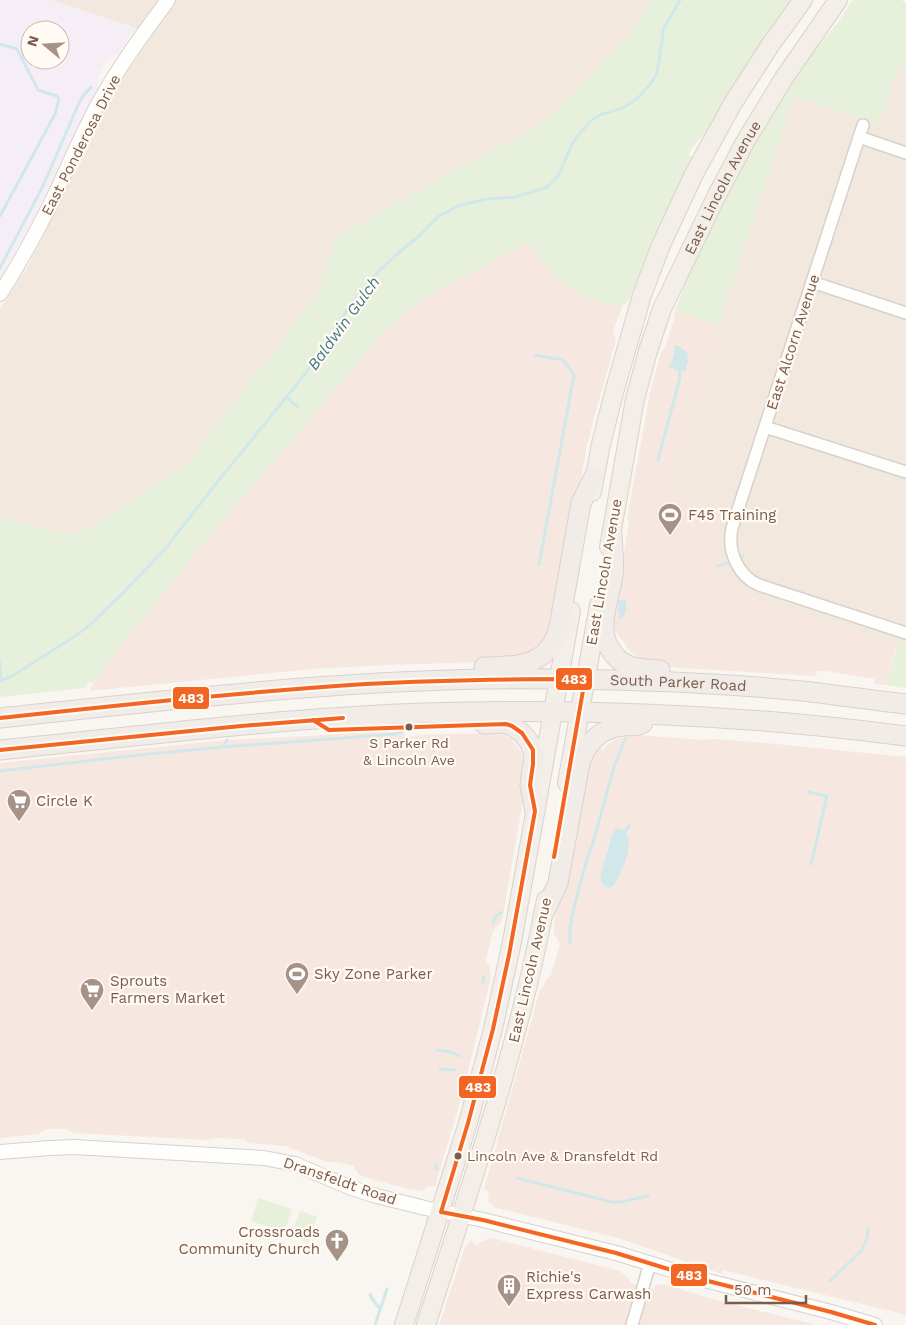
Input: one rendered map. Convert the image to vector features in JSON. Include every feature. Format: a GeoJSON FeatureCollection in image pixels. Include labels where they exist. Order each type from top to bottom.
{"type":"FeatureCollection","features":[{"type":"Feature","properties":{"kind":"highway"},"geometry":{"type":"LineString","coordinates":[[442,680],[460,667],[529,663],[540,658],[551,647],[559,627],[580,503],[594,476]]}},
{"type":"Feature","properties":{"kind":"highway"},"geometry":{"type":"LineString","coordinates":[[612,532],[613,573],[604,633],[608,647],[617,660],[627,666],[642,669],[766,677],[803,691]]}},
{"type":"Feature","properties":{"kind":"highway","name":"South Parker Road"},"geometry":{"type":"LineString","coordinates":[[0,718],[300,688],[442,680],[558,678],[705,684],[803,691],[906,704]]}},
{"type":"Feature","properties":{"kind":"highway","name":"South Parker Road"},"geometry":{"type":"LineString","coordinates":[[0,750],[231,727],[421,713],[552,711],[657,714],[802,724],[906,736]]}},
{"type":"Feature","properties":{"kind":"highway"},"geometry":{"type":"LineString","coordinates":[[543,915],[558,883],[580,763],[586,750],[606,730],[619,726],[640,726],[657,714]]}},
{"type":"Feature","properties":{"kind":"highway"},"geometry":{"type":"LineString","coordinates":[[313,720],[329,730],[498,723],[510,725],[525,737],[532,750],[534,764],[530,785],[535,812]]}},
{"type":"Feature","properties":{"kind":"main road","name":"East Lincoln Avenue"},"geometry":{"type":"LineString","coordinates":[[404,1325],[468,1123],[492,1029],[509,955],[594,476],[609,411],[642,295],[663,240],[698,167],[734,102],[776,36],[803,0]]}},
{"type":"Feature","properties":{"kind":"main road","name":"East Lincoln Avenue"},"geometry":{"type":"LineString","coordinates":[[426,1325],[462,1215],[511,1053],[543,915],[637,391],[649,346],[667,298],[725,178],[756,122],[838,0]]}},
{"type":"Feature","properties":{"kind":"street","name":"East Ponderosa Drive"},"geometry":{"type":"LineString","coordinates":[[0,294],[39,227],[86,127],[104,94],[134,45],[168,0]]}},
{"type":"Feature","properties":{"kind":"street","name":"East Alcorn Avenue"},"geometry":{"type":"LineString","coordinates":[[863,125],[731,534],[731,548],[735,560],[743,573],[756,584],[906,633]]}},
{"type":"Feature","properties":{"kind":"street"},"geometry":{"type":"LineString","coordinates":[[859,137],[906,153]]}},
{"type":"Feature","properties":{"kind":"street"},"geometry":{"type":"LineString","coordinates":[[812,282],[906,313]]}},
{"type":"Feature","properties":{"kind":"street"},"geometry":{"type":"LineString","coordinates":[[765,427],[906,472]]}},
{"type":"Feature","properties":{"kind":"street","name":"Dransfeldt Road"},"geometry":{"type":"LineString","coordinates":[[0,1152],[74,1148],[274,1159],[295,1164],[364,1193],[607,1250],[704,1280],[875,1325]]}},
{"type":"Feature","properties":{"kind":"street"},"geometry":{"type":"LineString","coordinates":[[632,1325],[650,1263]]}},
{"type":"Feature","properties":{"kind":"shaded area"},"geometry":{"type":"Polygon","coordinates":[[[0,0],[51,0],[136,28],[117,55],[106,60],[97,77],[98,85],[96,92],[81,119],[33,220],[0,278],[0,0]]]}},
{"type":"Feature","properties":{"kind":"shaded area"},"geometry":{"type":"Polygon","coordinates":[[[51,0],[650,0],[632,32],[545,122],[444,176],[335,238],[316,296],[190,460],[184,466],[87,529],[75,534],[69,534],[0,516],[0,309],[28,266],[124,76],[151,37],[136,28],[51,0]]]}},
{"type":"Feature","properties":{"kind":"shaded area"},"geometry":{"type":"Polygon","coordinates":[[[769,30],[729,91],[706,133],[695,143],[688,155],[692,156],[692,158],[665,214],[631,296],[623,304],[613,332],[616,340],[587,445],[555,623],[543,647],[513,661],[322,668],[89,691],[109,661],[182,569],[380,336],[427,296],[534,239],[769,30]]]}},
{"type":"Feature","properties":{"kind":"shaded area"},"geometry":{"type":"Polygon","coordinates":[[[899,65],[906,67],[906,644],[898,642],[896,645],[748,596],[732,583],[720,562],[716,538],[719,521],[664,493],[794,96],[879,125],[899,65]]]}},
{"type":"Feature","properties":{"kind":"shaded area"},"geometry":{"type":"Polygon","coordinates":[[[675,311],[719,326],[664,493],[717,510],[719,520],[716,538],[720,562],[732,583],[748,596],[896,645],[886,685],[874,684],[875,679],[825,671],[818,671],[814,676],[653,666],[647,660],[638,657],[630,651],[615,631],[613,617],[629,522],[627,519],[651,388],[661,353],[674,320],[675,311]]]}},
{"type":"Feature","properties":{"kind":"shaded area"},"geometry":{"type":"Polygon","coordinates":[[[405,730],[405,739],[418,735],[492,733],[504,735],[511,739],[520,750],[528,772],[503,915],[501,922],[493,931],[486,960],[490,968],[491,977],[463,1092],[435,1186],[427,1186],[423,1191],[405,1188],[359,1175],[353,1166],[337,1162],[327,1162],[285,1146],[248,1143],[244,1139],[214,1138],[207,1140],[75,1133],[66,1129],[46,1129],[38,1134],[0,1138],[0,763],[227,740],[405,730]]]}},
{"type":"Feature","properties":{"kind":"shaded area"},"geometry":{"type":"Polygon","coordinates":[[[636,735],[766,743],[906,757],[906,1315],[723,1270],[722,1274],[621,1239],[494,1207],[488,1201],[487,1190],[484,1189],[540,990],[551,975],[560,944],[554,934],[554,925],[581,776],[598,745],[603,750],[617,739],[636,735]]]}},
{"type":"Feature","properties":{"kind":"shaded area"},"geometry":{"type":"Polygon","coordinates":[[[491,1238],[620,1271],[631,1283],[653,1289],[656,1285],[663,1284],[712,1299],[817,1325],[439,1325],[465,1247],[472,1240],[475,1245],[491,1238]]]}},
{"type":"Feature","properties":{"kind":"green space"},"geometry":{"type":"Polygon","coordinates":[[[650,0],[793,0],[773,24],[721,104],[706,133],[695,143],[688,155],[692,156],[692,158],[625,304],[613,306],[577,294],[550,272],[528,243],[422,299],[380,336],[206,540],[109,661],[94,683],[89,682],[84,688],[0,697],[0,516],[60,533],[75,534],[87,529],[184,466],[316,296],[335,238],[444,176],[545,122],[632,32],[650,0]]]}},
{"type":"Feature","properties":{"kind":"green space"},"geometry":{"type":"Polygon","coordinates":[[[853,0],[901,0],[906,3],[906,67],[899,65],[879,125],[794,96],[719,326],[675,311],[693,263],[734,176],[792,79],[838,22],[853,0]]]}},
{"type":"Feature","properties":{"kind":"green space"},"geometry":{"type":"Polygon","coordinates":[[[898,641],[906,644],[906,688],[886,685],[898,641]]]}},
{"type":"Feature","properties":{"kind":"green space"},"geometry":{"type":"Polygon","coordinates":[[[258,1198],[292,1209],[284,1232],[251,1221],[258,1198]]]}},
{"type":"Feature","properties":{"kind":"green space"},"geometry":{"type":"Polygon","coordinates":[[[300,1211],[317,1217],[308,1242],[291,1236],[300,1211]]]}},
{"type":"Feature","properties":{"kind":"water"},"geometry":{"type":"Polygon","coordinates":[[[674,346],[679,346],[687,352],[688,361],[685,372],[669,367],[674,355],[674,346]]]}},
{"type":"Feature","properties":{"kind":"water"},"geometry":{"type":"Polygon","coordinates":[[[626,599],[625,614],[619,620],[618,600],[626,599]]]}},
{"type":"Feature","properties":{"kind":"water"},"geometry":{"type":"Polygon","coordinates":[[[618,828],[625,831],[629,846],[624,864],[616,881],[613,886],[608,888],[602,882],[601,874],[612,835],[618,828]]]}},
{"type":"Feature","properties":{"kind":"waterway","name":"Baldwin Gulch"},"geometry":{"type":"LineString","coordinates":[[0,681],[14,675],[90,625],[166,548],[306,373],[361,292],[395,256],[439,216],[458,206],[486,199],[515,197],[547,187],[558,176],[573,142],[593,119],[628,105],[640,96],[657,73],[664,28],[680,0]]}},
{"type":"Feature","properties":{"kind":"waterway"},"geometry":{"type":"LineString","coordinates":[[0,44],[17,49],[38,90],[57,96],[59,99],[55,114],[0,216]]}},
{"type":"Feature","properties":{"kind":"waterway"},"geometry":{"type":"LineString","coordinates":[[0,268],[43,186],[78,105],[91,87]]}},
{"type":"Feature","properties":{"kind":"waterway"},"geometry":{"type":"LineString","coordinates":[[535,355],[563,360],[574,375],[539,565]]}},
{"type":"Feature","properties":{"kind":"waterway"},"geometry":{"type":"LineString","coordinates":[[658,460],[680,378],[679,366]]}},
{"type":"Feature","properties":{"kind":"waterway"},"geometry":{"type":"LineString","coordinates":[[287,398],[298,407]]}},
{"type":"Feature","properties":{"kind":"waterway"},"geometry":{"type":"LineString","coordinates":[[727,563],[743,556]]}},
{"type":"Feature","properties":{"kind":"waterway"},"geometry":{"type":"LineString","coordinates":[[717,566],[725,564]]}},
{"type":"Feature","properties":{"kind":"waterway"},"geometry":{"type":"LineString","coordinates":[[0,663],[1,681]]}},
{"type":"Feature","properties":{"kind":"waterway"},"geometry":{"type":"LineString","coordinates":[[0,771],[139,755],[396,734],[401,732]]}},
{"type":"Feature","properties":{"kind":"waterway"},"geometry":{"type":"LineString","coordinates":[[570,942],[570,927],[574,907],[587,859],[614,767],[625,739]]}},
{"type":"Feature","properties":{"kind":"waterway"},"geometry":{"type":"LineString","coordinates":[[223,747],[227,740]]}},
{"type":"Feature","properties":{"kind":"waterway"},"geometry":{"type":"LineString","coordinates":[[808,792],[827,796],[811,864]]}},
{"type":"Feature","properties":{"kind":"waterway"},"geometry":{"type":"LineString","coordinates":[[624,833],[629,826]]}},
{"type":"Feature","properties":{"kind":"waterway"},"geometry":{"type":"LineString","coordinates":[[493,923],[497,915],[502,912]]}},
{"type":"Feature","properties":{"kind":"waterway"},"geometry":{"type":"LineString","coordinates":[[483,982],[484,977]]}},
{"type":"Feature","properties":{"kind":"waterway"},"geometry":{"type":"LineString","coordinates":[[437,1050],[451,1052],[459,1056]]}},
{"type":"Feature","properties":{"kind":"waterway"},"geometry":{"type":"LineString","coordinates":[[440,1069],[455,1070]]}},
{"type":"Feature","properties":{"kind":"waterway"},"geometry":{"type":"LineString","coordinates":[[435,1165],[437,1169]]}},
{"type":"Feature","properties":{"kind":"waterway"},"geometry":{"type":"LineString","coordinates":[[517,1178],[612,1202],[648,1196]]}},
{"type":"Feature","properties":{"kind":"waterway"},"geometry":{"type":"LineString","coordinates":[[830,1281],[862,1250],[867,1238],[868,1228]]}},
{"type":"Feature","properties":{"kind":"waterway"},"geometry":{"type":"LineString","coordinates":[[375,1325],[387,1289]]}},
{"type":"Feature","properties":{"kind":"waterway"},"geometry":{"type":"LineString","coordinates":[[370,1294],[380,1309]]}},
{"type":"Feature","properties":{"kind":"transit line","name":"483"},"geometry":{"type":"LineString","coordinates":[[0,718],[320,687],[476,680],[585,679],[554,857]]}},
{"type":"Feature","properties":{"kind":"transit line","name":"483"},"geometry":{"type":"LineString","coordinates":[[0,750],[241,726],[343,718]]}},
{"type":"Feature","properties":{"kind":"transit line","name":"483"},"geometry":{"type":"LineString","coordinates":[[313,720],[329,730],[506,724],[522,733],[533,750],[530,785],[535,811],[509,955],[493,1029],[468,1123],[441,1212],[483,1220],[616,1253],[704,1280],[875,1325]]}},
{"type":"Feature","properties":{"kind":"place","name":"F45 Training"},"geometry":{"type":"Point","coordinates":[670,536]}},
{"type":"Feature","properties":{"kind":"place","name":"S Parker Rd & Lincoln Ave"},"geometry":{"type":"Point","coordinates":[409,727]}},
{"type":"Feature","properties":{"kind":"place","name":"Circle K"},"geometry":{"type":"Point","coordinates":[19,822]}},
{"type":"Feature","properties":{"kind":"place","name":"Sky Zone Parker"},"geometry":{"type":"Point","coordinates":[297,995]}},
{"type":"Feature","properties":{"kind":"place","name":"Sprouts Farmers Market"},"geometry":{"type":"Point","coordinates":[92,1011]}},
{"type":"Feature","properties":{"kind":"place","name":"Lincoln Ave & Dransfeldt Rd"},"geometry":{"type":"Point","coordinates":[458,1156]}},
{"type":"Feature","properties":{"kind":"place","name":"Crossroads Community Church"},"geometry":{"type":"Point","coordinates":[337,1262]}},
{"type":"Feature","properties":{"kind":"place","name":"Richie's Express Carwash"},"geometry":{"type":"Point","coordinates":[509,1307]}}]}
